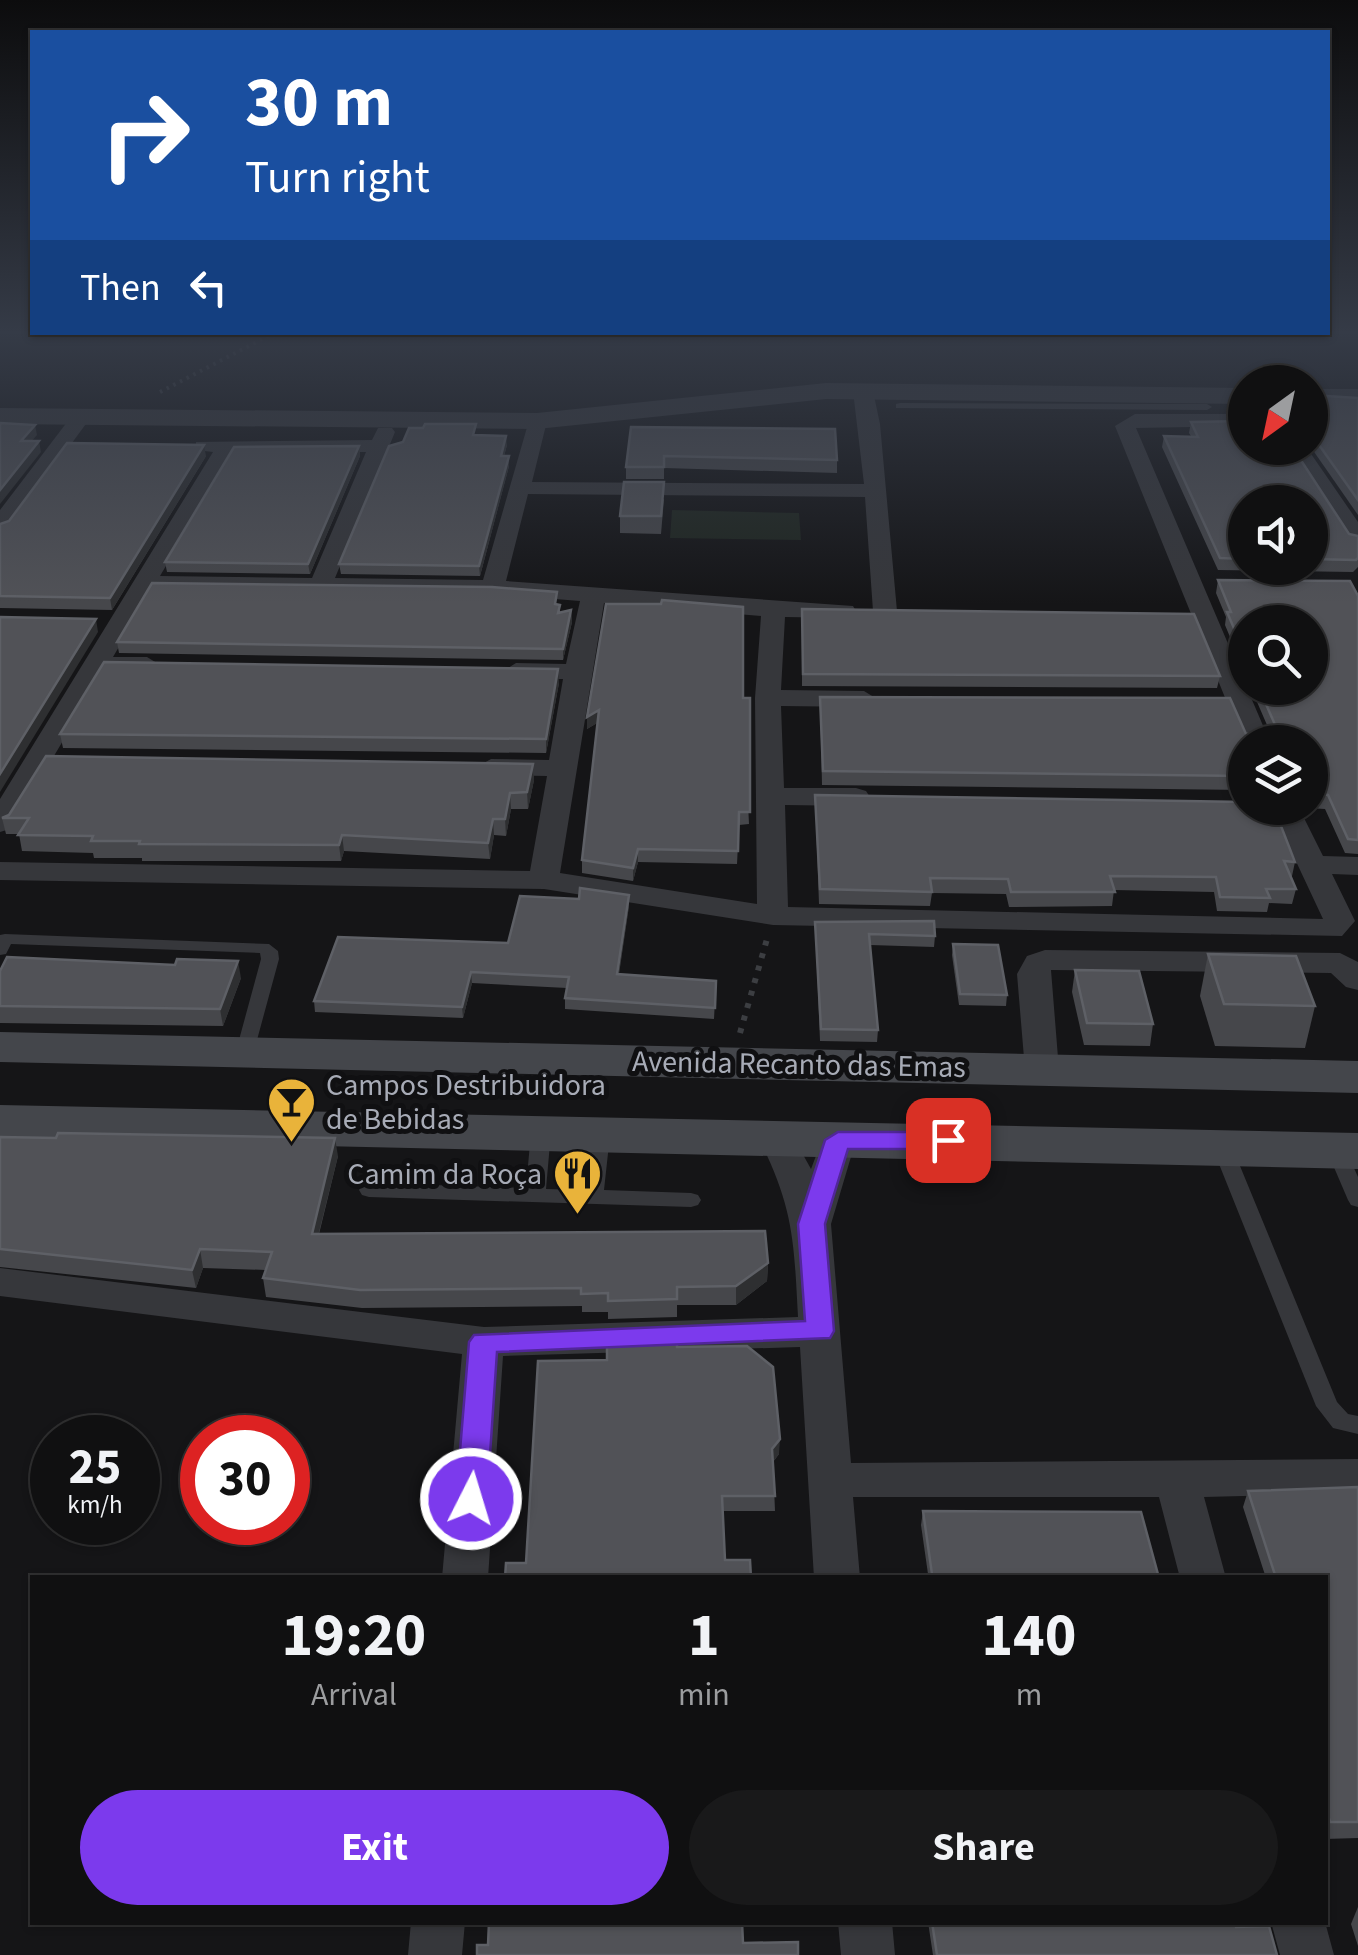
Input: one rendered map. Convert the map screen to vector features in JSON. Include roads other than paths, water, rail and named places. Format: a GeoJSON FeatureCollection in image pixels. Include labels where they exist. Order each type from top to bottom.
{"type":"FeatureCollection","features":[{"type":"Feature","properties":{"kind":"main road","name":"Avenida Recanto das Emas"},"geometry":{"type":"LineString","coordinates":[[0,1047],[1358,1077]]}},
{"type":"Feature","properties":{"kind":"main road"},"geometry":{"type":"LineString","coordinates":[[84,1124],[148,1110],[177,1096],[190,1080],[190,1063],[155,1050]]}},
{"type":"Feature","properties":{"kind":"main road"},"geometry":{"type":"LineString","coordinates":[[312,1128],[288,1110],[290,1093],[304,1074],[346,1054]]}},
{"type":"Feature","properties":{"kind":"main road"},"geometry":{"type":"LineString","coordinates":[[898,1067],[880,1082],[876,1102],[887,1123],[912,1139]]}},
{"type":"Feature","properties":{"kind":"main road"},"geometry":{"type":"LineString","coordinates":[[1137,1071],[1171,1091],[1179,1109],[1173,1125],[1146,1145]]}},
{"type":"Feature","properties":{"kind":"main road"},"geometry":{"type":"LineString","coordinates":[[1265,1076],[1243,1093],[1239,1109],[1246,1126],[1282,1150]]}},
{"type":"Feature","properties":{"kind":"main road"},"geometry":{"type":"LineString","coordinates":[[0,1122],[1348,1151]]}},
{"type":"Feature","properties":{"kind":"street"},"geometry":{"type":"LineString","coordinates":[[0,524],[72,444],[85,421]]}},
{"type":"Feature","properties":{"kind":"street"},"geometry":{"type":"LineString","coordinates":[[320,584],[390,421]]}},
{"type":"Feature","properties":{"kind":"street"},"geometry":{"type":"LineString","coordinates":[[494,587],[537,421]]}},
{"type":"Feature","properties":{"kind":"street"},"geometry":{"type":"LineString","coordinates":[[145,582],[494,587],[772,610],[895,611],[874,491],[869,421]]}},
{"type":"Feature","properties":{"kind":"street"},"geometry":{"type":"LineString","coordinates":[[1134,421],[1125,426],[1199,581],[1194,615],[1229,700],[1246,725]]}},
{"type":"Feature","properties":{"kind":"street"},"geometry":{"type":"LineString","coordinates":[[189,446],[379,446]]}},
{"type":"Feature","properties":{"kind":"street"},"geometry":{"type":"LineString","coordinates":[[0,823],[96,664],[110,621],[145,582],[226,447]]}},
{"type":"Feature","properties":{"kind":"street"},"geometry":{"type":"LineString","coordinates":[[1309,465],[1357,534]]}},
{"type":"Feature","properties":{"kind":"street"},"geometry":{"type":"LineString","coordinates":[[522,488],[874,491]]}},
{"type":"Feature","properties":{"kind":"street"},"geometry":{"type":"LineString","coordinates":[[544,880],[577,672],[594,594]]}},
{"type":"Feature","properties":{"kind":"street"},"geometry":{"type":"LineString","coordinates":[[772,610],[768,698],[773,916]]}},
{"type":"Feature","properties":{"kind":"street"},"geometry":{"type":"LineString","coordinates":[[96,664],[173,666]]}},
{"type":"Feature","properties":{"kind":"street"},"geometry":{"type":"LineString","coordinates":[[481,670],[577,672]]}},
{"type":"Feature","properties":{"kind":"street"},"geometry":{"type":"LineString","coordinates":[[768,698],[886,699]]}},
{"type":"Feature","properties":{"kind":"street"},"geometry":{"type":"LineString","coordinates":[[39,760],[78,760]]}},
{"type":"Feature","properties":{"kind":"street"},"geometry":{"type":"LineString","coordinates":[[465,766],[562,768]]}},
{"type":"Feature","properties":{"kind":"street"},"geometry":{"type":"LineString","coordinates":[[773,796],[891,798]]}},
{"type":"Feature","properties":{"kind":"street"},"geometry":{"type":"LineString","coordinates":[[0,871],[544,880],[773,916],[1331,929],[1339,921],[1293,825]]}},
{"type":"Feature","properties":{"kind":"street"},"geometry":{"type":"LineString","coordinates":[[1312,865],[1358,866]]}},
{"type":"Feature","properties":{"kind":"street"},"geometry":{"type":"LineString","coordinates":[[1139,923],[1147,959]]}},
{"type":"Feature","properties":{"kind":"street"},"geometry":{"type":"LineString","coordinates":[[1042,1070],[1034,974],[1038,963],[1147,959],[1340,963],[1358,980]]}},
{"type":"Feature","properties":{"kind":"street"},"geometry":{"type":"LineString","coordinates":[[812,1224],[838,1140]]}},
{"type":"Feature","properties":{"kind":"street"},"geometry":{"type":"LineString","coordinates":[[778,1141],[797,1178],[812,1224],[837,1575]]}},
{"type":"Feature","properties":{"kind":"street"},"geometry":{"type":"LineString","coordinates":[[0,1282],[484,1342],[820,1331]]}},
{"type":"Feature","properties":{"kind":"street"},"geometry":{"type":"LineString","coordinates":[[465,1575],[484,1342]]}},
{"type":"Feature","properties":{"kind":"street"},"geometry":{"type":"LineString","coordinates":[[828,1480],[1358,1476]]}},
{"type":"Feature","properties":{"kind":"street"},"geometry":{"type":"LineString","coordinates":[[1177,1480],[1203,1575]]}},
{"type":"Feature","properties":{"kind":"street"},"geometry":{"type":"LineString","coordinates":[[435,1955],[438,1925]]}},
{"type":"Feature","properties":{"kind":"street"},"geometry":{"type":"LineString","coordinates":[[866,1925],[868,1955]]}},
{"type":"Feature","properties":{"kind":"street"},"geometry":{"type":"LineString","coordinates":[[1299,1925],[1307,1955]]}},
{"type":"Feature","properties":{"kind":"lane"},"geometry":{"type":"LineString","coordinates":[[2,943],[263,948],[269,951],[270,959],[245,1052]]}},
{"type":"Feature","properties":{"kind":"lane"},"geometry":{"type":"LineString","coordinates":[[536,1194],[541,1132]]}},
{"type":"Feature","properties":{"kind":"lane"},"geometry":{"type":"LineString","coordinates":[[593,1196],[600,1135]]}},
{"type":"Feature","properties":{"kind":"lane"},"geometry":{"type":"LineString","coordinates":[[1223,1149],[1327,1406],[1341,1422],[1358,1425]]}},
{"type":"Feature","properties":{"kind":"lane"},"geometry":{"type":"LineString","coordinates":[[1348,1151],[1358,1200]]}},
{"type":"Feature","properties":{"kind":"lane"},"geometry":{"type":"LineString","coordinates":[[369,1190],[691,1200]]}},
{"type":"Feature","properties":{"kind":"place","name":"Campos Destribuidora de Bebidas"},"geometry":{"type":"Point","coordinates":[291,1144]}},
{"type":"Feature","properties":{"kind":"place","name":"Camim da Roça"},"geometry":{"type":"Point","coordinates":[577,1216]}}]}
